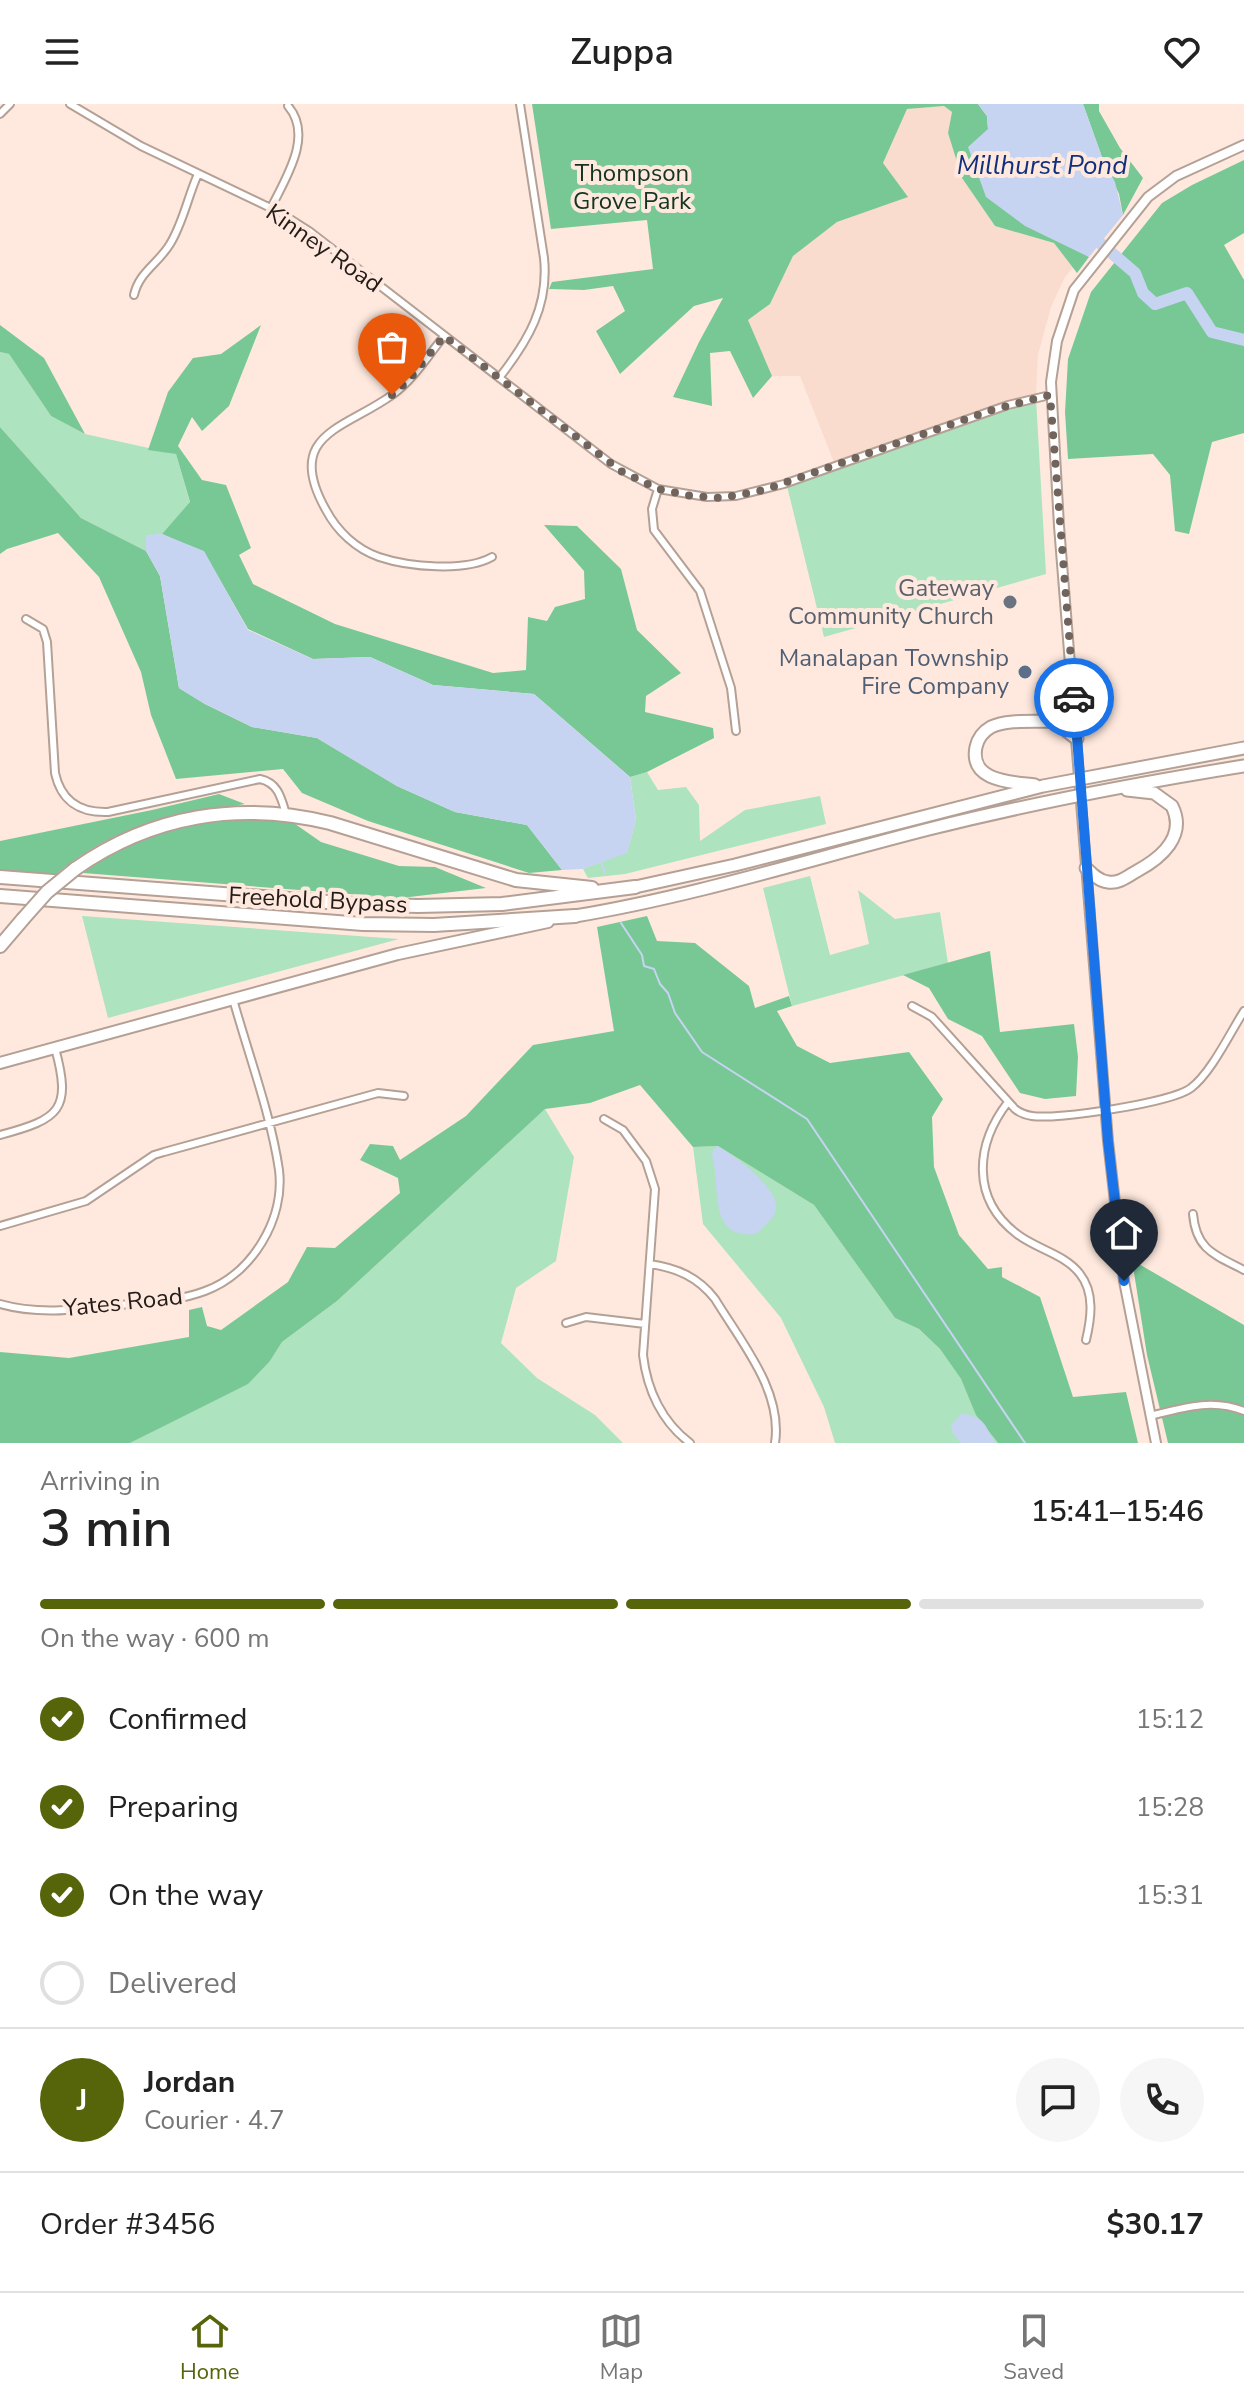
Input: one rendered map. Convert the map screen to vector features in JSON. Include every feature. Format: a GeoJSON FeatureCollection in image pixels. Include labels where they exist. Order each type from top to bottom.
{"type":"FeatureCollection","features":[{"type":"Feature","properties":{"kind":"highway"},"geometry":{"type":"LineString","coordinates":[[1043,786],[1005,782],[987,775],[979,767],[976,757],[981,736],[990,728],[1002,724],[1054,721],[1077,739]]}},
{"type":"Feature","properties":{"kind":"highway"},"geometry":{"type":"LineString","coordinates":[[0,946],[47,892],[75,869],[130,837],[177,820],[228,812],[286,814],[330,823],[516,880],[590,888],[635,887],[735,865],[912,817],[1043,786],[1244,748]]}},
{"type":"Feature","properties":{"kind":"highway"},"geometry":{"type":"LineString","coordinates":[[575,916],[664,899],[933,828],[1111,789],[1244,766]]}},
{"type":"Feature","properties":{"kind":"highway"},"geometry":{"type":"LineString","coordinates":[[1086,868],[1104,881],[1119,881],[1161,857],[1174,836],[1176,816],[1167,800],[1149,792],[1111,789]]}},
{"type":"Feature","properties":{"kind":"highway","name":"Freehold Bypass"},"geometry":{"type":"LineString","coordinates":[[0,877],[396,906],[502,904],[635,887]]}},
{"type":"Feature","properties":{"kind":"highway","name":"Freehold Bypass"},"geometry":{"type":"LineString","coordinates":[[0,896],[375,924],[482,923],[575,916]]}},
{"type":"Feature","properties":{"kind":"main road"},"geometry":{"type":"LineString","coordinates":[[0,1063],[398,954],[575,916]]}},
{"type":"Feature","properties":{"kind":"street"},"geometry":{"type":"LineString","coordinates":[[0,114],[10,104]]}},
{"type":"Feature","properties":{"kind":"street","name":"Kinney Road"},"geometry":{"type":"LineString","coordinates":[[70,104],[110,129],[271,208],[309,231],[611,464],[658,489],[707,497],[750,494],[992,410],[1050,395]]}},
{"type":"Feature","properties":{"kind":"street"},"geometry":{"type":"LineString","coordinates":[[499,378],[521,350],[534,326],[542,304],[545,280],[520,104]]}},
{"type":"Feature","properties":{"kind":"street"},"geometry":{"type":"LineString","coordinates":[[271,208],[292,164],[298,143],[297,118],[288,106]]}},
{"type":"Feature","properties":{"kind":"street"},"geometry":{"type":"LineString","coordinates":[[1156,1443],[1124,1281],[1106,1109],[1050,395],[1054,352],[1077,284],[1159,186],[1244,145]]}},
{"type":"Feature","properties":{"kind":"street"},"geometry":{"type":"LineString","coordinates":[[134,295],[141,276],[172,241],[198,174]]}},
{"type":"Feature","properties":{"kind":"street"},"geometry":{"type":"LineString","coordinates":[[444,336],[399,389],[327,433],[315,452],[311,467],[313,480],[337,527],[354,544],[372,555],[401,562],[463,566],[480,564],[492,557]]}},
{"type":"Feature","properties":{"kind":"street"},"geometry":{"type":"LineString","coordinates":[[658,489],[652,509],[654,530],[700,591],[731,688],[736,731]]}},
{"type":"Feature","properties":{"kind":"street"},"geometry":{"type":"LineString","coordinates":[[26,619],[43,629],[47,642],[55,773],[66,799],[79,808],[108,812],[260,779],[270,781],[277,789],[286,814]]}},
{"type":"Feature","properties":{"kind":"street","name":"Yates Road"},"geometry":{"type":"LineString","coordinates":[[0,1304],[31,1310],[53,1310],[174,1299],[207,1291],[252,1256],[272,1223],[279,1172],[233,999]]}},
{"type":"Feature","properties":{"kind":"street"},"geometry":{"type":"LineString","coordinates":[[912,1006],[932,1017],[1008,1102],[1021,1114],[1031,1116],[1162,1100],[1191,1088],[1203,1076],[1244,1011]]}},
{"type":"Feature","properties":{"kind":"street"},"geometry":{"type":"LineString","coordinates":[[0,1135],[43,1120],[58,1105],[64,1086],[55,1048]]}},
{"type":"Feature","properties":{"kind":"street"},"geometry":{"type":"LineString","coordinates":[[0,1226],[86,1201],[154,1155],[378,1093],[404,1096]]}},
{"type":"Feature","properties":{"kind":"street"},"geometry":{"type":"LineString","coordinates":[[1008,1102],[996,1117],[983,1152],[983,1178],[991,1203],[1018,1235],[1068,1263],[1079,1273],[1087,1289],[1092,1317],[1086,1340]]}},
{"type":"Feature","properties":{"kind":"street"},"geometry":{"type":"LineString","coordinates":[[604,1119],[623,1130],[651,1172],[655,1189],[643,1355],[651,1389],[664,1418],[690,1443]]}},
{"type":"Feature","properties":{"kind":"street"},"geometry":{"type":"LineString","coordinates":[[1193,1214],[1194,1228],[1202,1244],[1216,1256],[1244,1270]]}},
{"type":"Feature","properties":{"kind":"street"},"geometry":{"type":"LineString","coordinates":[[650,1264],[673,1267],[688,1275],[715,1299],[771,1393],[776,1414],[775,1443]]}},
{"type":"Feature","properties":{"kind":"street"},"geometry":{"type":"LineString","coordinates":[[566,1323],[586,1317],[645,1324]]}},
{"type":"Feature","properties":{"kind":"street"},"geometry":{"type":"LineString","coordinates":[[1150,1416],[1199,1404],[1224,1405],[1244,1411]]}},
{"type":"Feature","properties":{"kind":"shaded area"},"geometry":{"type":"Polygon","coordinates":[[[944,106],[952,112],[948,133],[962,178],[995,226],[1054,243],[1073,268],[1065,277],[1051,307],[1038,355],[1036,398],[835,465],[800,376],[772,376],[748,320],[770,304],[793,255],[837,222],[907,197],[883,163],[907,109],[944,106]]]}},
{"type":"Feature","properties":{"kind":"green space","name":"Thompson Grove Park"},"geometry":{"type":"Polygon","coordinates":[[[532,104],[978,104],[987,116],[988,129],[1089,257],[1077,273],[1054,243],[995,226],[962,178],[948,133],[952,112],[944,106],[907,109],[883,163],[908,197],[837,222],[793,256],[770,304],[748,320],[772,376],[753,398],[730,351],[710,353],[712,406],[673,397],[723,298],[694,306],[620,374],[596,331],[625,311],[613,286],[584,290],[549,289],[552,282],[653,269],[647,220],[551,229],[532,104]]]}},
{"type":"Feature","properties":{"kind":"green space"},"geometry":{"type":"Polygon","coordinates":[[[1083,104],[1099,104],[1099,111],[1120,148],[1143,178],[1123,215],[1119,194],[1083,104]]]}},
{"type":"Feature","properties":{"kind":"green space"},"geometry":{"type":"Polygon","coordinates":[[[1244,160],[1244,233],[1224,245],[1244,280],[1244,433],[1212,442],[1189,534],[1175,531],[1170,475],[1153,454],[1068,459],[1065,412],[1068,359],[1091,292],[1162,203],[1244,160]]]}},
{"type":"Feature","properties":{"kind":"green space"},"geometry":{"type":"Polygon","coordinates":[[[0,325],[44,358],[85,434],[51,416],[9,354],[0,352],[0,325]]]}},
{"type":"Feature","properties":{"kind":"green space"},"geometry":{"type":"Polygon","coordinates":[[[261,325],[229,406],[202,431],[192,417],[178,446],[202,480],[226,485],[251,548],[239,555],[253,584],[335,624],[493,673],[526,670],[528,617],[547,621],[555,607],[585,599],[584,571],[544,525],[577,526],[621,569],[637,630],[681,673],[646,696],[645,712],[713,728],[714,738],[647,772],[630,777],[534,694],[433,685],[370,657],[313,659],[248,629],[204,552],[162,534],[190,502],[176,454],[148,450],[168,392],[193,358],[221,354],[261,325]]]}},
{"type":"Feature","properties":{"kind":"green space"},"geometry":{"type":"Polygon","coordinates":[[[0,352],[9,354],[51,416],[85,434],[176,454],[190,503],[162,534],[146,536],[146,551],[81,518],[0,427],[0,352]]]}},
{"type":"Feature","properties":{"kind":"green space"},"geometry":{"type":"Polygon","coordinates":[[[1036,398],[1046,574],[824,637],[786,482],[1036,398]]]}},
{"type":"Feature","properties":{"kind":"green space"},"geometry":{"type":"Polygon","coordinates":[[[0,427],[81,518],[146,551],[160,576],[179,688],[252,727],[317,738],[397,786],[455,812],[527,825],[562,870],[529,873],[368,821],[302,793],[283,769],[176,779],[151,715],[141,672],[99,577],[58,533],[0,554],[0,427]]]}},
{"type":"Feature","properties":{"kind":"green space"},"geometry":{"type":"Polygon","coordinates":[[[647,772],[658,790],[686,787],[699,805],[700,841],[745,810],[820,796],[826,824],[625,874],[588,878],[583,869],[627,852],[636,820],[630,777],[647,772]]]}},
{"type":"Feature","properties":{"kind":"green space"},"geometry":{"type":"Polygon","coordinates":[[[219,794],[245,804],[191,813],[121,834],[98,845],[53,877],[0,872],[0,841],[219,794]]]}},
{"type":"Feature","properties":{"kind":"green space"},"geometry":{"type":"Polygon","coordinates":[[[236,819],[288,819],[321,842],[399,866],[435,867],[486,888],[401,898],[83,873],[106,857],[166,829],[236,819]]]}},
{"type":"Feature","properties":{"kind":"green space"},"geometry":{"type":"Polygon","coordinates":[[[810,876],[830,955],[869,944],[858,890],[895,919],[940,912],[948,963],[792,1006],[763,888],[810,876]]]}},
{"type":"Feature","properties":{"kind":"green space"},"geometry":{"type":"Polygon","coordinates":[[[82,916],[399,939],[108,1018],[82,916]]]}},
{"type":"Feature","properties":{"kind":"green space"},"geometry":{"type":"Polygon","coordinates":[[[647,916],[657,941],[695,943],[749,986],[755,1008],[789,996],[792,1006],[777,1011],[797,1046],[830,1063],[909,1052],[943,1099],[932,1117],[934,1167],[959,1235],[988,1269],[1002,1267],[1002,1277],[1040,1297],[1073,1397],[1126,1392],[1138,1443],[998,1443],[976,1415],[961,1379],[940,1349],[919,1329],[895,1318],[814,1205],[718,1146],[693,1147],[640,1085],[590,1103],[545,1109],[337,1301],[282,1342],[270,1361],[248,1384],[130,1443],[0,1443],[0,1352],[69,1358],[189,1337],[189,1310],[202,1307],[207,1326],[221,1330],[288,1282],[307,1247],[335,1248],[400,1193],[398,1178],[360,1160],[370,1144],[393,1146],[400,1160],[466,1116],[533,1045],[614,1031],[597,927],[647,916]]]}},
{"type":"Feature","properties":{"kind":"green space"},"geometry":{"type":"Polygon","coordinates":[[[990,951],[1000,1032],[1074,1024],[1078,1057],[1076,1096],[1045,1099],[1020,1093],[982,1036],[948,1019],[929,988],[903,975],[990,951]]]}},
{"type":"Feature","properties":{"kind":"green space"},"geometry":{"type":"Polygon","coordinates":[[[545,1109],[574,1157],[556,1261],[516,1288],[501,1343],[537,1378],[595,1415],[623,1443],[130,1443],[213,1400],[270,1361],[282,1342],[337,1301],[545,1109]]]}},
{"type":"Feature","properties":{"kind":"green space"},"geometry":{"type":"Polygon","coordinates":[[[718,1146],[814,1205],[895,1318],[919,1329],[940,1349],[961,1379],[977,1415],[998,1443],[835,1443],[824,1407],[781,1318],[703,1224],[693,1147],[718,1146]]]}},
{"type":"Feature","properties":{"kind":"green space"},"geometry":{"type":"Polygon","coordinates":[[[1132,1260],[1244,1325],[1244,1443],[1168,1443],[1147,1355],[1132,1260]]]}},
{"type":"Feature","properties":{"kind":"water","name":"Millhurst Pond"},"geometry":{"type":"Polygon","coordinates":[[[978,104],[1083,104],[1103,160],[1115,182],[1123,215],[1089,257],[1025,226],[986,197],[968,147],[988,129],[987,116],[978,104]]]}},
{"type":"Feature","properties":{"kind":"water"},"geometry":{"type":"Polygon","coordinates":[[[159,533],[204,551],[248,630],[313,659],[370,657],[433,685],[534,694],[630,777],[636,820],[627,853],[583,869],[562,870],[527,825],[455,812],[397,786],[317,738],[252,727],[179,688],[160,576],[146,551],[146,536],[159,533]]]}},
{"type":"Feature","properties":{"kind":"water"},"geometry":{"type":"Polygon","coordinates":[[[717,1146],[754,1173],[775,1201],[773,1216],[756,1234],[735,1232],[723,1221],[712,1152],[717,1146]]]}},
{"type":"Feature","properties":{"kind":"water"},"geometry":{"type":"Polygon","coordinates":[[[962,1413],[981,1421],[996,1443],[961,1443],[953,1434],[951,1425],[962,1413]]]}},
{"type":"Feature","properties":{"kind":"waterway"},"geometry":{"type":"LineString","coordinates":[[1100,243],[1135,273],[1143,293],[1155,304],[1187,293],[1212,332],[1244,340]]}},
{"type":"Feature","properties":{"kind":"waterway"},"geometry":{"type":"LineString","coordinates":[[601,862],[605,873]]}},
{"type":"Feature","properties":{"kind":"waterway"},"geometry":{"type":"LineString","coordinates":[[621,923],[642,955],[644,966],[654,969],[675,1013],[702,1052],[807,1119],[1025,1443]]}},
{"type":"Feature","properties":{"kind":"way so far"},"geometry":{"type":"LineString","coordinates":[[392,395],[409,380],[444,336],[621,471],[658,489],[722,498],[764,490],[992,410],[1050,395],[1074,698]]}},
{"type":"Feature","properties":{"kind":"place","name":"Gateway Community Church"},"geometry":{"type":"Point","coordinates":[1010,602]}},
{"type":"Feature","properties":{"kind":"place","name":"Manalapan Township Fire Company"},"geometry":{"type":"Point","coordinates":[1025,672]}},
{"type":"Feature","properties":{"kind":"route"},"geometry":{"type":"LineString","coordinates":[[1074,698],[1108,1141],[1124,1281]]}}]}
